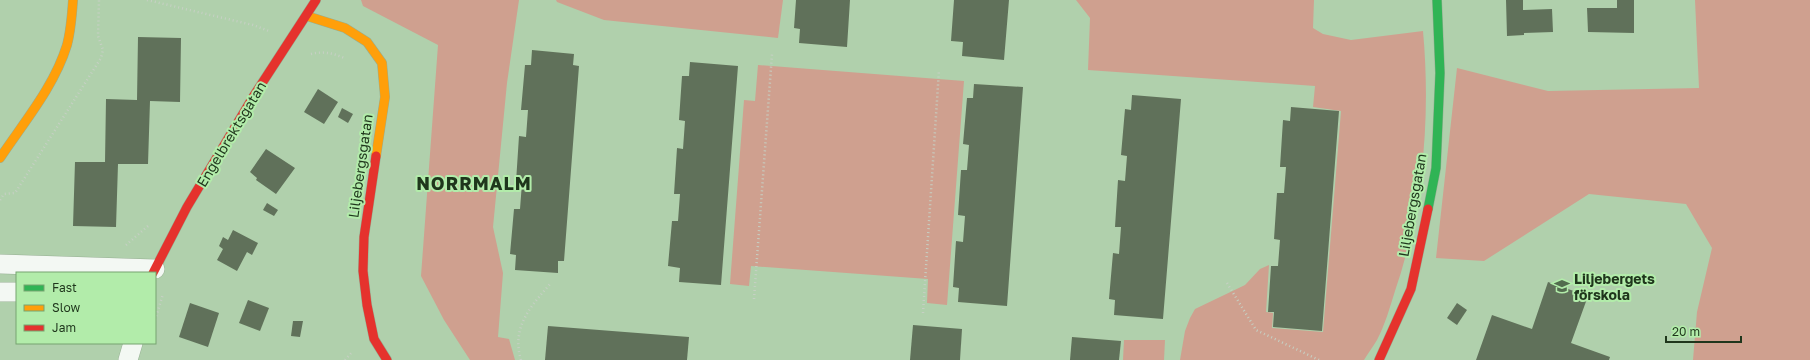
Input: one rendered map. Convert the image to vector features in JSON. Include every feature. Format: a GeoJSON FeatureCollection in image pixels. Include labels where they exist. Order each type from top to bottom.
{"type":"FeatureCollection","features":[{"type":"Feature","properties":{"kind":"street"},"geometry":{"type":"LineString","coordinates":[[0,158],[50,84],[66,53],[71,26],[73,0]]}},
{"type":"Feature","properties":{"kind":"street","name":"Engelbrektsgatan"},"geometry":{"type":"LineString","coordinates":[[154,271],[187,207],[253,96],[307,16],[316,0]]}},
{"type":"Feature","properties":{"kind":"street","name":"Liljebergsgatan"},"geometry":{"type":"LineString","coordinates":[[1379,360],[1411,289],[1436,168],[1440,73],[1437,0]]}},
{"type":"Feature","properties":{"kind":"street","name":"Liljebergsgatan"},"geometry":{"type":"LineString","coordinates":[[307,16],[345,28],[367,42],[382,63],[385,97],[364,237],[363,271],[367,305],[374,339],[387,360]]}},
{"type":"Feature","properties":{"kind":"street"},"geometry":{"type":"LineString","coordinates":[[0,264],[154,271]]}},
{"type":"Feature","properties":{"kind":"street"},"geometry":{"type":"LineString","coordinates":[[0,292],[16,292]]}},
{"type":"Feature","properties":{"kind":"street"},"geometry":{"type":"LineString","coordinates":[[128,360],[133,344]]}},
{"type":"Feature","properties":{"kind":"path"},"geometry":{"type":"LineString","coordinates":[[147,0],[253,25],[269,32],[273,25]]}},
{"type":"Feature","properties":{"kind":"path"},"geometry":{"type":"LineString","coordinates":[[306,55],[320,51],[337,55],[350,61]]}},
{"type":"Feature","properties":{"kind":"path"},"geometry":{"type":"LineString","coordinates":[[754,299],[772,54]]}},
{"type":"Feature","properties":{"kind":"path"},"geometry":{"type":"LineString","coordinates":[[923,312],[939,70]]}},
{"type":"Feature","properties":{"kind":"path"},"geometry":{"type":"LineString","coordinates":[[124,246],[149,225]]}},
{"type":"Feature","properties":{"kind":"path"},"geometry":{"type":"LineString","coordinates":[[521,360],[519,354],[519,335],[523,318],[551,283]]}},
{"type":"Feature","properties":{"kind":"path"},"geometry":{"type":"LineString","coordinates":[[1227,283],[1256,330],[1319,360]]}},
{"type":"Feature","properties":{"kind":"path"},"geometry":{"type":"LineString","coordinates":[[156,317],[165,288]]}},
{"type":"Feature","properties":{"kind":"path"},"geometry":{"type":"LineString","coordinates":[[345,360],[356,346]]}},
{"type":"Feature","properties":{"kind":"shaded area"},"geometry":{"type":"Polygon","coordinates":[[[361,0],[519,0],[507,83],[493,227],[503,273],[498,337],[509,339],[515,360],[470,360],[444,320],[421,276],[438,45],[363,6],[361,0]]]}},
{"type":"Feature","properties":{"kind":"shaded area"},"geometry":{"type":"Polygon","coordinates":[[[556,0],[783,0],[778,38],[604,20],[557,2],[556,0]]]}},
{"type":"Feature","properties":{"kind":"shaded area"},"geometry":{"type":"Polygon","coordinates":[[[1076,0],[1314,0],[1313,28],[1323,34],[1351,40],[1423,31],[1426,97],[1425,130],[1418,196],[1405,260],[1389,310],[1377,340],[1364,360],[1180,360],[1185,331],[1195,309],[1245,285],[1260,269],[1269,265],[1266,312],[1273,313],[1272,328],[1323,332],[1341,111],[1313,107],[1315,86],[1088,70],[1090,18],[1076,0]]]}},
{"type":"Feature","properties":{"kind":"shaded area"},"geometry":{"type":"Polygon","coordinates":[[[1695,0],[1810,0],[1810,360],[1693,360],[1697,312],[1712,248],[1686,204],[1589,194],[1484,261],[1436,258],[1457,68],[1548,91],[1699,88],[1695,0]]]}},
{"type":"Feature","properties":{"kind":"shaded area"},"geometry":{"type":"Polygon","coordinates":[[[758,65],[964,81],[947,305],[927,303],[928,279],[751,266],[749,286],[730,284],[744,100],[755,101],[758,65]]]}},
{"type":"Feature","properties":{"kind":"shaded area"},"geometry":{"type":"Polygon","coordinates":[[[1124,340],[1165,340],[1164,360],[1123,360],[1124,340]]]}},
{"type":"Feature","properties":{"kind":"building"},"geometry":{"type":"Polygon","coordinates":[[[796,0],[850,0],[847,47],[799,43],[800,29],[794,28],[796,0]]]}},
{"type":"Feature","properties":{"kind":"building"},"geometry":{"type":"Polygon","coordinates":[[[954,0],[1009,0],[1004,60],[962,56],[963,42],[951,41],[954,0]]]}},
{"type":"Feature","properties":{"kind":"building"},"geometry":{"type":"Polygon","coordinates":[[[1506,0],[1523,0],[1523,10],[1552,9],[1553,32],[1524,33],[1524,35],[1507,36],[1506,0]]]}},
{"type":"Feature","properties":{"kind":"building"},"geometry":{"type":"Polygon","coordinates":[[[1617,0],[1634,0],[1634,33],[1588,32],[1587,8],[1617,8],[1617,0]]]}},
{"type":"Feature","properties":{"kind":"building"},"geometry":{"type":"Polygon","coordinates":[[[138,37],[181,38],[180,102],[150,101],[148,164],[118,164],[116,227],[73,226],[75,162],[105,162],[106,99],[137,100],[138,37]]]}},
{"type":"Feature","properties":{"kind":"building"},"geometry":{"type":"Polygon","coordinates":[[[532,50],[574,54],[573,65],[579,66],[564,261],[558,261],[558,273],[515,270],[516,255],[510,254],[514,209],[520,209],[522,183],[516,182],[519,136],[526,137],[528,110],[521,110],[525,65],[531,65],[532,50]]]}},
{"type":"Feature","properties":{"kind":"building"},"geometry":{"type":"Polygon","coordinates":[[[690,62],[738,66],[721,285],[679,282],[680,268],[668,266],[672,221],[678,221],[680,194],[674,194],[677,148],[683,149],[685,121],[679,120],[682,76],[689,76],[690,62]]]}},
{"type":"Feature","properties":{"kind":"building"},"geometry":{"type":"Polygon","coordinates":[[[974,84],[1023,87],[1007,306],[958,302],[959,288],[953,287],[956,241],[963,242],[965,216],[958,215],[961,170],[967,170],[969,145],[963,144],[967,98],[973,98],[974,84]]]}},
{"type":"Feature","properties":{"kind":"building"},"geometry":{"type":"Polygon","coordinates":[[[318,89],[338,102],[324,124],[304,112],[318,89]]]}},
{"type":"Feature","properties":{"kind":"building"},"geometry":{"type":"Polygon","coordinates":[[[1132,95],[1181,99],[1163,319],[1114,315],[1115,300],[1109,299],[1113,253],[1119,254],[1121,227],[1115,227],[1118,180],[1125,181],[1127,156],[1121,155],[1125,109],[1131,110],[1132,95]]]}},
{"type":"Feature","properties":{"kind":"building"},"geometry":{"type":"Polygon","coordinates":[[[1291,107],[1339,111],[1322,331],[1273,327],[1274,312],[1268,312],[1271,266],[1278,266],[1280,240],[1274,239],[1277,193],[1284,193],[1286,167],[1280,167],[1283,120],[1290,121],[1291,107]]]}},
{"type":"Feature","properties":{"kind":"building"},"geometry":{"type":"Polygon","coordinates":[[[342,108],[353,114],[348,123],[338,117],[342,108]]]}},
{"type":"Feature","properties":{"kind":"building"},"geometry":{"type":"Polygon","coordinates":[[[266,149],[295,168],[276,194],[256,180],[257,178],[250,172],[266,149]]]}},
{"type":"Feature","properties":{"kind":"building"},"geometry":{"type":"Polygon","coordinates":[[[267,203],[278,210],[274,216],[263,210],[267,203]]]}},
{"type":"Feature","properties":{"kind":"building"},"geometry":{"type":"Polygon","coordinates":[[[233,230],[258,243],[252,255],[247,252],[237,271],[217,260],[223,249],[219,246],[223,237],[228,240],[233,230]]]}},
{"type":"Feature","properties":{"kind":"building"},"geometry":{"type":"Polygon","coordinates":[[[1548,282],[1588,296],[1571,343],[1610,357],[1609,360],[1476,360],[1492,315],[1532,329],[1548,282]]]}},
{"type":"Feature","properties":{"kind":"building"},"geometry":{"type":"Polygon","coordinates":[[[248,300],[269,308],[260,331],[239,323],[248,300]]]}},
{"type":"Feature","properties":{"kind":"building"},"geometry":{"type":"Polygon","coordinates":[[[190,303],[219,313],[208,347],[179,337],[190,303]]]}},
{"type":"Feature","properties":{"kind":"building"},"geometry":{"type":"Polygon","coordinates":[[[1457,303],[1467,310],[1457,325],[1447,318],[1457,303]]]}},
{"type":"Feature","properties":{"kind":"building"},"geometry":{"type":"Polygon","coordinates":[[[293,321],[303,321],[300,337],[291,336],[293,321]]]}},
{"type":"Feature","properties":{"kind":"building"},"geometry":{"type":"Polygon","coordinates":[[[913,325],[962,329],[960,360],[910,360],[913,325]]]}},
{"type":"Feature","properties":{"kind":"building"},"geometry":{"type":"Polygon","coordinates":[[[548,326],[689,337],[687,360],[545,360],[548,326]]]}},
{"type":"Feature","properties":{"kind":"building"},"geometry":{"type":"Polygon","coordinates":[[[1072,337],[1121,341],[1119,360],[1070,360],[1072,337]]]}},
{"type":"Feature","properties":{"kind":"traffic: fast"},"geometry":{"type":"LineString","coordinates":[[1428,209],[1436,168],[1440,73],[1437,0]]}},
{"type":"Feature","properties":{"kind":"traffic: slow"},"geometry":{"type":"LineString","coordinates":[[0,158],[38,104],[61,60],[67,45],[72,17],[73,0]]}},
{"type":"Feature","properties":{"kind":"traffic: slow"},"geometry":{"type":"LineString","coordinates":[[307,16],[345,28],[367,42],[382,63],[385,97],[376,156]]}},
{"type":"Feature","properties":{"kind":"traffic: jam"},"geometry":{"type":"LineString","coordinates":[[154,272],[187,207],[253,97],[316,0]]}},
{"type":"Feature","properties":{"kind":"traffic: jam"},"geometry":{"type":"LineString","coordinates":[[376,156],[364,237],[363,271],[367,305],[374,339],[387,360]]}},
{"type":"Feature","properties":{"kind":"traffic: jam"},"geometry":{"type":"LineString","coordinates":[[1379,360],[1411,289],[1428,209]]}},
{"type":"Feature","properties":{"kind":"place","name":"Liljebergets förskola"},"geometry":{"type":"Point","coordinates":[1562,286]}},
{"type":"Feature","properties":{"kind":"district","name":"NORRMALM"},"geometry":{"type":"Point","coordinates":[474,183]}}]}
